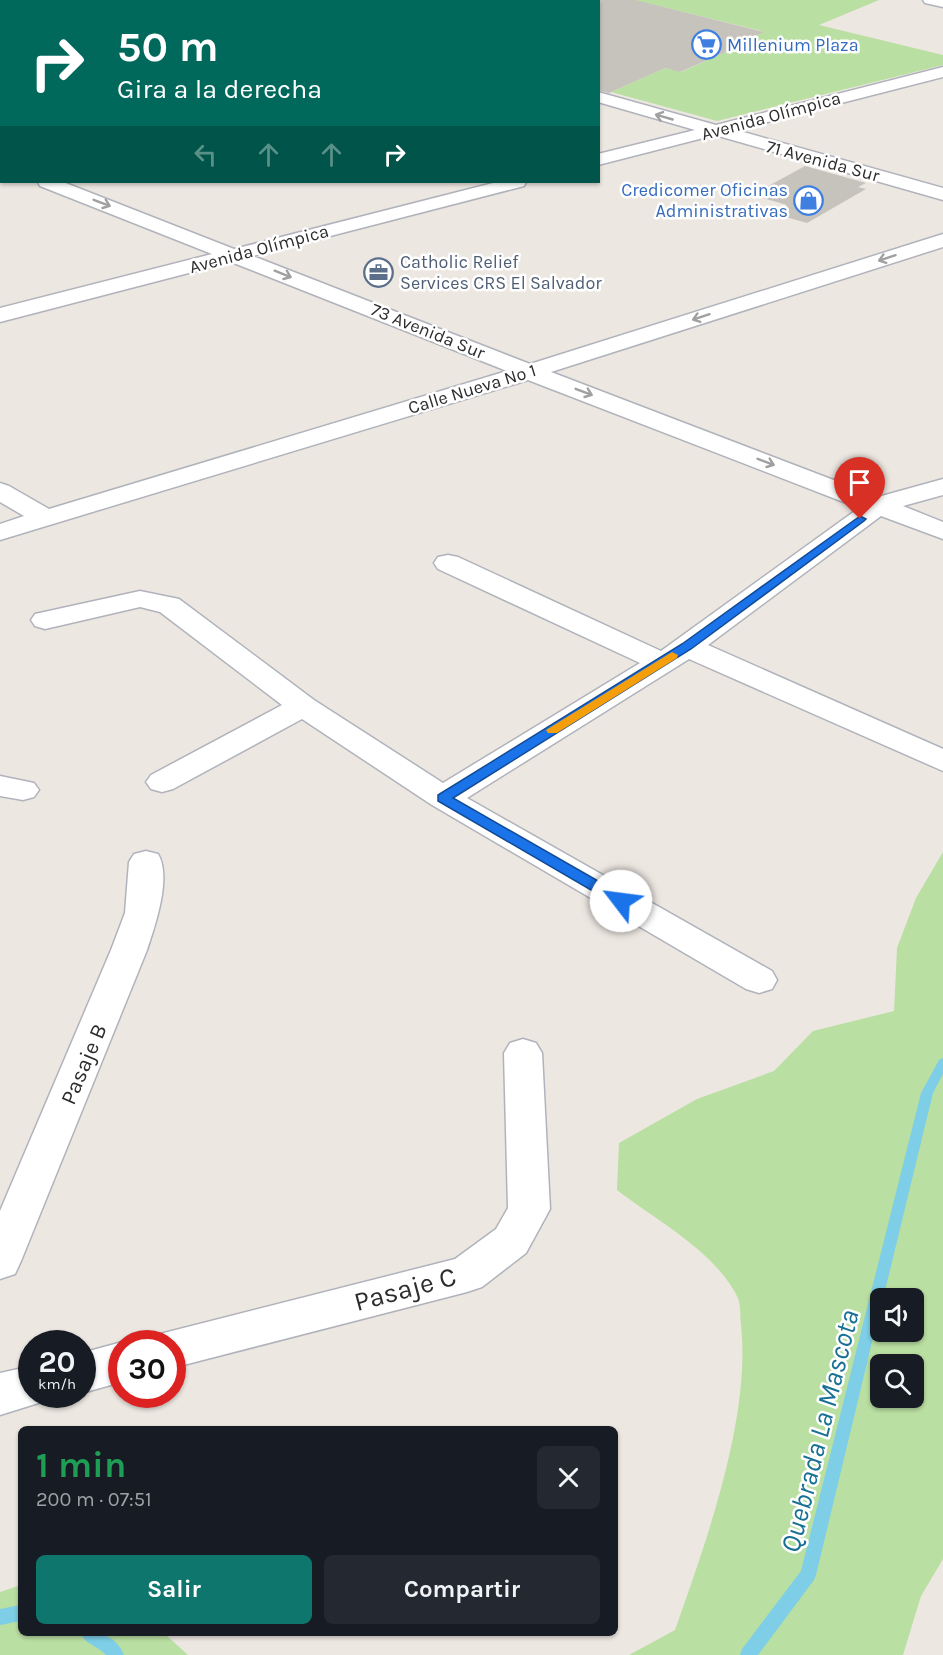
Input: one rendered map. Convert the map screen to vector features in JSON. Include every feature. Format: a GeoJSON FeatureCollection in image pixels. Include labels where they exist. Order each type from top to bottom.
{"type":"FeatureCollection","features":[{"type":"Feature","properties":{"kind":"street"},"geometry":{"type":"LineString","coordinates":[[930,0],[943,3]]}},
{"type":"Feature","properties":{"kind":"street","name":"Avenida Olímpica"},"geometry":{"type":"LineString","coordinates":[[600,159],[943,72]]}},
{"type":"Feature","properties":{"kind":"street","name":"71 Avenida Sur"},"geometry":{"type":"LineString","coordinates":[[600,99],[943,194]]}},
{"type":"Feature","properties":{"kind":"street","name":"73 Avenida Sur"},"geometry":{"type":"LineString","coordinates":[[50,183],[529,372],[943,531]]}},
{"type":"Feature","properties":{"kind":"street","name":"Avenida Olímpica"},"geometry":{"type":"LineString","coordinates":[[0,315],[238,256],[513,183]]}},
{"type":"Feature","properties":{"kind":"street","name":"Calle Nueva No 1"},"geometry":{"type":"LineString","coordinates":[[0,532],[529,372],[943,240]]}},
{"type":"Feature","properties":{"kind":"street"},"geometry":{"type":"LineString","coordinates":[[443,798],[674,654],[879,505],[943,487]]}},
{"type":"Feature","properties":{"kind":"street"},"geometry":{"type":"LineString","coordinates":[[0,491],[44,517]]}},
{"type":"Feature","properties":{"kind":"street"},"geometry":{"type":"LineString","coordinates":[[448,563],[943,761]]}},
{"type":"Feature","properties":{"kind":"street"},"geometry":{"type":"LineString","coordinates":[[45,620],[140,598],[169,605],[303,706],[443,798],[759,980]]}},
{"type":"Feature","properties":{"kind":"street"},"geometry":{"type":"LineString","coordinates":[[162,782],[303,706]]}},
{"type":"Feature","properties":{"kind":"street","name":"Pasaje B"},"geometry":{"type":"LineString","coordinates":[[0,1262],[129,950],[142,913],[146,862]]}},
{"type":"Feature","properties":{"kind":"street","name":"Pasaje C"},"geometry":{"type":"LineString","coordinates":[[186,1345],[467,1274],[511,1241],[529,1209],[523,1053]]}},
{"type":"Feature","properties":{"kind":"street"},"geometry":{"type":"LineString","coordinates":[[0,1394],[18,1390]]}},
{"type":"Feature","properties":{"kind":"green space"},"geometry":{"type":"Polygon","coordinates":[[[633,0],[879,0],[819,25],[943,55],[943,65],[717,121],[611,92],[665,68],[681,72],[737,47],[737,43],[762,31],[633,0]]]}},
{"type":"Feature","properties":{"kind":"green space"},"geometry":{"type":"Polygon","coordinates":[[[943,852],[943,1559],[921,1596],[903,1655],[629,1655],[675,1630],[712,1520],[733,1440],[742,1361],[738,1298],[728,1281],[700,1251],[617,1190],[619,1143],[697,1099],[774,1071],[813,1031],[894,1011],[897,948],[916,898],[943,852]]]}},
{"type":"Feature","properties":{"kind":"green space"},"geometry":{"type":"Polygon","coordinates":[[[18,1586],[18,1636],[167,1636],[188,1655],[0,1655],[0,1592],[18,1586]]]}},
{"type":"Feature","properties":{"kind":"building","name":"Millenium Plaza"},"geometry":{"type":"Polygon","coordinates":[[[600,0],[635,0],[764,32],[737,43],[737,47],[680,72],[665,68],[609,93],[600,91],[600,0]]]}},
{"type":"Feature","properties":{"kind":"building","name":"Credicomer Oficinas Administrativas"},"geometry":{"type":"Polygon","coordinates":[[[805,166],[866,183],[858,187],[866,189],[807,223],[772,213],[787,205],[752,195],[805,166]]]}},
{"type":"Feature","properties":{"kind":"waterway","name":"Quebrada La Mascota"},"geometry":{"type":"LineString","coordinates":[[748,1655],[808,1575],[927,1093],[943,1063]]}},
{"type":"Feature","properties":{"kind":"waterway","name":"Quebrada La Mascota"},"geometry":{"type":"LineString","coordinates":[[0,1617],[18,1614]]}},
{"type":"Feature","properties":{"kind":"waterway","name":"Quebrada La Mascota"},"geometry":{"type":"LineString","coordinates":[[93,1636],[107,1644],[116,1655]]}},
{"type":"Feature","properties":{"kind":"slow traffic"},"geometry":{"type":"LineString","coordinates":[[552,730],[672,655]]}},
{"type":"Feature","properties":{"kind":"place","name":"Millenium Plaza"},"geometry":{"type":"Point","coordinates":[706,45]}},
{"type":"Feature","properties":{"kind":"place","name":"Credicomer Oficinas Administrativas"},"geometry":{"type":"Point","coordinates":[809,200]}},
{"type":"Feature","properties":{"kind":"place","name":"Catholic Relief Services CRS El Salvador"},"geometry":{"type":"Point","coordinates":[379,272]}},
{"type":"Feature","properties":{"kind":"route"},"geometry":{"type":"LineString","coordinates":[[621,901],[443,798],[687,647],[860,519]]}}]}
